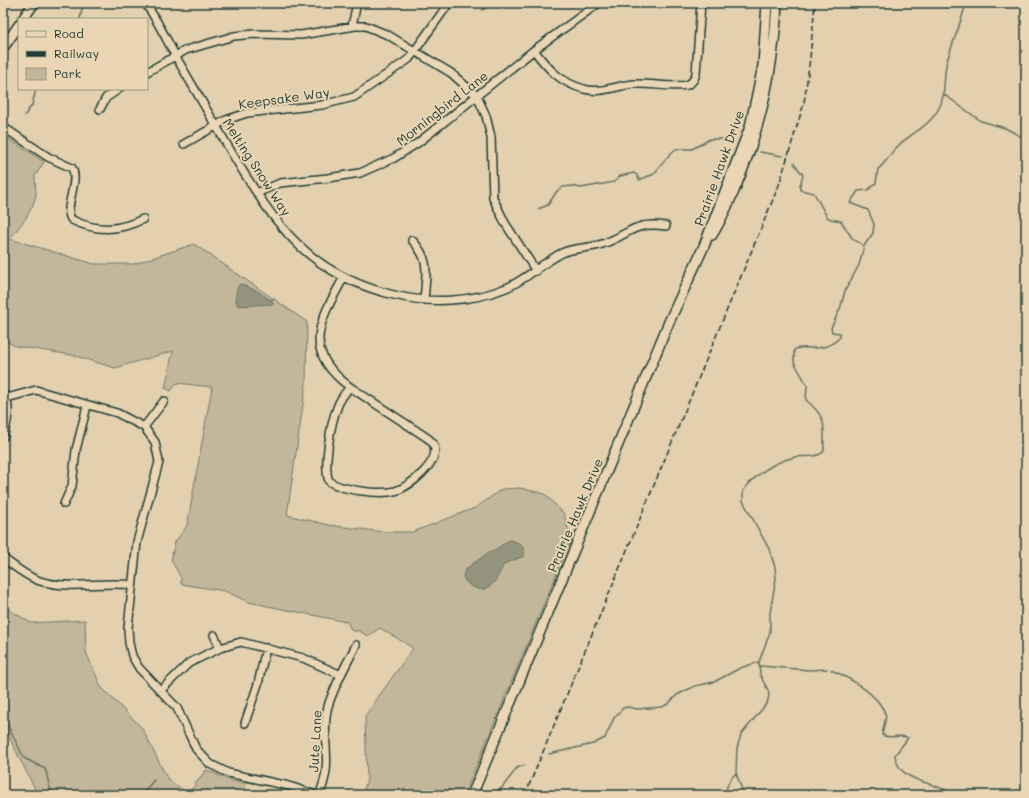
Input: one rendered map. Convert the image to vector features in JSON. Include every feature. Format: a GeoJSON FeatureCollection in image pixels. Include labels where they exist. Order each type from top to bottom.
{"type":"FeatureCollection","features":[{"type":"Feature","properties":{"kind":"street"},"geometry":{"type":"LineString","coordinates":[[24,18],[34,3]]}},
{"type":"Feature","properties":{"kind":"street","name":"Melting Snow Way"},"geometry":{"type":"LineString","coordinates":[[145,3],[216,125],[271,215],[295,242],[314,258],[344,277],[381,292],[424,300],[470,298],[488,294],[514,284],[562,253],[604,244],[635,227],[644,224],[666,226]]}},
{"type":"Feature","properties":{"kind":"street"},"geometry":{"type":"LineString","coordinates":[[352,26],[356,3]]}},
{"type":"Feature","properties":{"kind":"street","name":"Keepsake Way"},"geometry":{"type":"LineString","coordinates":[[184,144],[216,125],[246,113],[322,105],[354,97],[409,59],[449,3]]}},
{"type":"Feature","properties":{"kind":"street","name":"Morningbird Lane"},"geometry":{"type":"LineString","coordinates":[[257,193],[280,182],[328,178],[372,169],[394,158],[414,146],[534,50],[599,3]]}},
{"type":"Feature","properties":{"kind":"street"},"geometry":{"type":"LineString","coordinates":[[534,50],[553,74],[583,89],[603,90],[633,84],[686,85],[694,79],[696,74],[701,3]]}},
{"type":"Feature","properties":{"kind":"street","name":"Prairie Hawk Drive"},"geometry":{"type":"LineString","coordinates":[[472,795],[669,322],[704,246],[714,216],[741,153],[754,111],[765,49],[767,3]]}},
{"type":"Feature","properties":{"kind":"street","name":"Prairie Hawk Drive"},"geometry":{"type":"LineString","coordinates":[[704,246],[720,220],[744,166],[758,127],[772,64],[777,3]]}},
{"type":"Feature","properties":{"kind":"street"},"geometry":{"type":"LineString","coordinates":[[3,48],[18,26]]}},
{"type":"Feature","properties":{"kind":"street"},"geometry":{"type":"LineString","coordinates":[[148,71],[201,44],[234,36],[254,34],[301,35],[352,26],[366,26],[376,30],[416,51],[451,73],[477,96],[486,116],[491,138],[493,198],[505,223],[536,271]]}},
{"type":"Feature","properties":{"kind":"street"},"geometry":{"type":"LineString","coordinates":[[100,109],[106,98],[118,90]]}},
{"type":"Feature","properties":{"kind":"street"},"geometry":{"type":"LineString","coordinates":[[3,127],[48,157],[72,168],[75,176],[69,212],[72,220],[108,230],[120,228],[143,220]]}},
{"type":"Feature","properties":{"kind":"street"},"geometry":{"type":"LineString","coordinates":[[412,240],[425,256],[427,263],[424,300]]}},
{"type":"Feature","properties":{"kind":"street"},"geometry":{"type":"LineString","coordinates":[[344,277],[323,315],[319,337],[324,360],[337,377],[434,443],[435,452],[433,457],[422,474],[408,486],[392,492],[383,492],[337,486],[329,481],[326,469],[333,424],[337,407],[350,386]]}},
{"type":"Feature","properties":{"kind":"street"},"geometry":{"type":"LineString","coordinates":[[3,437],[8,422],[5,396],[36,390],[87,406],[117,413],[144,428],[155,442],[159,462],[137,542],[128,628],[130,649],[139,668],[177,708],[201,755],[215,768],[228,773],[299,788],[317,795]]}},
{"type":"Feature","properties":{"kind":"street"},"geometry":{"type":"LineString","coordinates":[[144,428],[164,400]]}},
{"type":"Feature","properties":{"kind":"street"},"geometry":{"type":"LineString","coordinates":[[64,504],[72,486],[76,450],[87,406]]}},
{"type":"Feature","properties":{"kind":"street"},"geometry":{"type":"LineString","coordinates":[[3,558],[38,581],[54,584],[119,583],[132,585]]}},
{"type":"Feature","properties":{"kind":"street"},"geometry":{"type":"LineString","coordinates":[[214,635],[220,648]]}},
{"type":"Feature","properties":{"kind":"street"},"geometry":{"type":"LineString","coordinates":[[161,690],[190,663],[220,648],[241,642],[303,658],[341,675]]}},
{"type":"Feature","properties":{"kind":"street","name":"Jute Lane"},"geometry":{"type":"LineString","coordinates":[[317,795],[325,779],[327,768],[327,709],[341,675],[356,645]]}},
{"type":"Feature","properties":{"kind":"street"},"geometry":{"type":"LineString","coordinates":[[245,723],[258,684],[266,648]]}},
{"type":"Feature","properties":{"kind":"green space"},"geometry":{"type":"Polygon","coordinates":[[[3,135],[44,162],[35,176],[36,195],[33,205],[26,218],[10,239],[94,264],[134,264],[194,244],[307,322],[306,384],[287,515],[329,525],[384,532],[413,532],[477,507],[502,489],[520,488],[545,494],[564,514],[571,539],[464,795],[362,795],[367,780],[365,716],[413,648],[380,628],[368,636],[359,631],[352,631],[347,622],[248,602],[225,591],[181,584],[181,578],[171,560],[175,542],[187,526],[212,387],[177,383],[171,391],[165,388],[173,351],[115,368],[72,355],[15,346],[3,340],[3,135]]]}},
{"type":"Feature","properties":{"kind":"green space"},"geometry":{"type":"Polygon","coordinates":[[[3,606],[31,623],[85,620],[86,652],[101,687],[142,728],[167,778],[188,794],[206,770],[229,780],[246,783],[243,795],[42,795],[37,793],[3,725],[3,606]]]}},
{"type":"Feature","properties":{"kind":"shaded area"},"geometry":{"type":"Polygon","coordinates":[[[240,284],[257,291],[273,302],[273,304],[238,306],[236,295],[237,288],[240,284]]]}},
{"type":"Feature","properties":{"kind":"shaded area"},"geometry":{"type":"Polygon","coordinates":[[[509,540],[523,547],[524,556],[504,564],[493,583],[485,589],[479,589],[468,584],[463,575],[467,568],[509,540]]]}},
{"type":"Feature","properties":{"kind":"waterway"},"geometry":{"type":"LineString","coordinates":[[80,18],[83,3]]}},
{"type":"Feature","properties":{"kind":"waterway"},"geometry":{"type":"LineString","coordinates":[[482,10],[495,3]]}},
{"type":"Feature","properties":{"kind":"waterway"},"geometry":{"type":"LineString","coordinates":[[744,795],[736,773],[737,748],[741,735],[767,703],[769,696],[768,690],[760,675],[759,662],[770,632],[770,613],[776,578],[775,567],[769,549],[743,501],[743,491],[754,479],[773,465],[795,457],[818,455],[824,451],[824,428],[822,418],[806,400],[807,385],[794,362],[794,350],[797,348],[820,348],[833,343],[840,337],[840,333],[832,332],[831,328],[840,309],[845,291],[859,265],[864,246],[873,233],[874,224],[868,210],[850,203],[858,191],[868,190],[876,183],[878,169],[895,149],[903,141],[926,124],[936,113],[942,101],[947,61],[966,3]]}},
{"type":"Feature","properties":{"kind":"waterway"},"geometry":{"type":"LineString","coordinates":[[25,115],[32,105],[36,90]]}},
{"type":"Feature","properties":{"kind":"waterway"},"geometry":{"type":"LineString","coordinates":[[942,93],[981,121],[1005,128],[1026,139]]}},
{"type":"Feature","properties":{"kind":"waterway"},"geometry":{"type":"LineString","coordinates":[[538,209],[548,205],[557,191],[563,187],[572,186],[581,188],[614,182],[620,176],[634,173],[637,175],[639,180],[654,174],[670,154],[676,149],[692,149],[710,139],[729,139]]}},
{"type":"Feature","properties":{"kind":"waterway"},"geometry":{"type":"LineString","coordinates":[[760,152],[782,156]]}},
{"type":"Feature","properties":{"kind":"waterway"},"geometry":{"type":"LineString","coordinates":[[794,163],[803,175],[800,190],[814,193],[827,217],[841,221],[852,238],[864,246]]}},
{"type":"Feature","properties":{"kind":"waterway"},"geometry":{"type":"LineString","coordinates":[[549,754],[593,744],[605,738],[614,718],[623,708],[628,707],[637,709],[662,707],[668,704],[677,695],[695,686],[714,682],[740,668],[759,662]]}},
{"type":"Feature","properties":{"kind":"waterway"},"geometry":{"type":"LineString","coordinates":[[760,666],[809,670],[827,669]]}},
{"type":"Feature","properties":{"kind":"waterway"},"geometry":{"type":"LineString","coordinates":[[831,670],[863,688],[878,701],[886,716],[882,735],[888,737],[902,736],[908,738],[895,755],[903,772],[919,781],[947,790],[955,795]]}},
{"type":"Feature","properties":{"kind":"waterway"},"geometry":{"type":"LineString","coordinates":[[3,716],[24,758],[45,769],[49,787],[55,795]]}},
{"type":"Feature","properties":{"kind":"waterway"},"geometry":{"type":"LineString","coordinates":[[483,794],[501,789],[517,768],[525,765]]}},
{"type":"Feature","properties":{"kind":"waterway"},"geometry":{"type":"LineString","coordinates":[[726,795],[728,783],[736,773]]}},
{"type":"Feature","properties":{"kind":"waterway"},"geometry":{"type":"LineString","coordinates":[[141,795],[154,780]]}},
{"type":"Feature","properties":{"kind":"railway"},"geometry":{"type":"LineString","coordinates":[[525,795],[779,185],[804,103],[815,3]]}}]}
